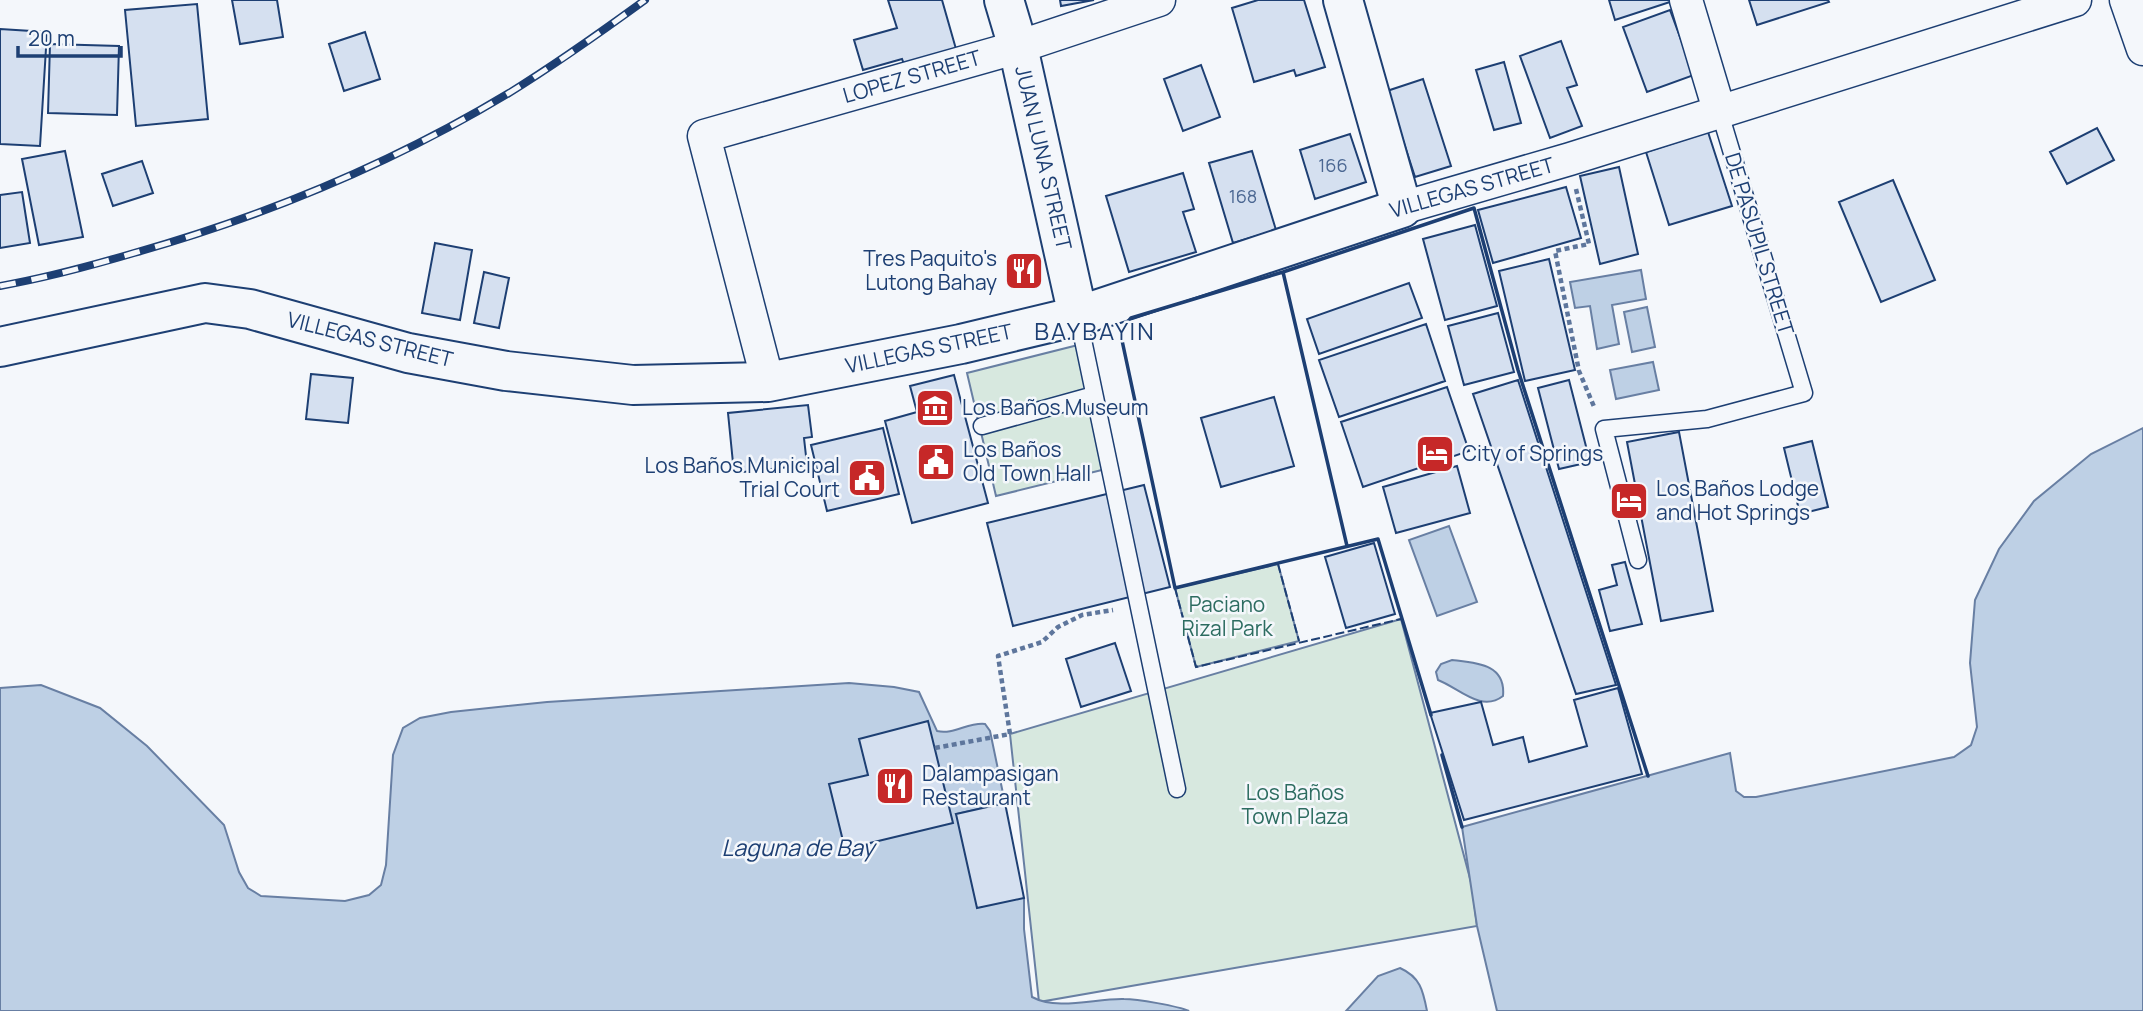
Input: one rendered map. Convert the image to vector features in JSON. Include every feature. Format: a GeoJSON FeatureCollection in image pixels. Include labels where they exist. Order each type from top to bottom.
{"type":"FeatureCollection","features":[{"type":"Feature","properties":{"kind":"street","name":"JUAN LUNA STREET"},"geometry":{"type":"LineString","coordinates":[[1004,0],[1018,47],[1077,316]]}},
{"type":"Feature","properties":{"kind":"street","name":"LOPEZ STREET"},"geometry":{"type":"LineString","coordinates":[[768,382],[704,136],[1018,47],[1159,0]]}},
{"type":"Feature","properties":{"kind":"street"},"geometry":{"type":"LineString","coordinates":[[1343,0],[1402,208]]}},
{"type":"Feature","properties":{"kind":"street","name":"DE PASUPIL STREET"},"geometry":{"type":"LineString","coordinates":[[1686,0],[1719,110]]}},
{"type":"Feature","properties":{"kind":"street","name":"VILLEGAS STREET"},"geometry":{"type":"LineString","coordinates":[[0,347],[205,303],[250,309],[408,353],[506,371],[633,385],[768,382],[961,344],[1077,316],[1402,208],[1570,159],[2075,0]]}},
{"type":"Feature","properties":{"kind":"street"},"geometry":{"type":"LineString","coordinates":[[2126,0],[2143,49]]}},
{"type":"Feature","properties":{"kind":"lane","name":"DE PASUPIL STREET"},"geometry":{"type":"LineString","coordinates":[[1604,429],[1707,419],[1804,393],[1719,110]]}},
{"type":"Feature","properties":{"kind":"lane"},"geometry":{"type":"LineString","coordinates":[[1077,316],[1177,789]]}},
{"type":"Feature","properties":{"kind":"lane"},"geometry":{"type":"LineString","coordinates":[[982,426],[1094,395]]}},
{"type":"Feature","properties":{"kind":"lane"},"geometry":{"type":"LineString","coordinates":[[1604,429],[1638,560]]}},
{"type":"Feature","properties":{"kind":"path"},"geometry":{"type":"LineString","coordinates":[[1570,159],[1589,244],[1555,251],[1579,371],[1604,429]]}},
{"type":"Feature","properties":{"kind":"path"},"geometry":{"type":"LineString","coordinates":[[934,748],[1010,734],[998,656],[1042,642],[1058,627],[1082,615],[1138,605]]}},
{"type":"Feature","properties":{"kind":"green space"},"geometry":{"type":"Polygon","coordinates":[[[1078,345],[1106,469],[996,496],[967,373],[1078,345]]]}},
{"type":"Feature","properties":{"kind":"green space","name":"Paciano Rizal Park"},"geometry":{"type":"Polygon","coordinates":[[[1278,564],[1299,641],[1196,667],[1175,588],[1278,564]]]}},
{"type":"Feature","properties":{"kind":"green space","name":"Los Baños Town Plaza"},"geometry":{"type":"Polygon","coordinates":[[[1401,619],[1472,886],[1477,926],[1039,1002],[1010,734],[1401,619]]]}},
{"type":"Feature","properties":{"kind":"water"},"geometry":{"type":"Polygon","coordinates":[[[1641,270],[1646,299],[1612,305],[1619,344],[1597,349],[1590,306],[1575,308],[1570,282],[1641,270]]]}},
{"type":"Feature","properties":{"kind":"water"},"geometry":{"type":"Polygon","coordinates":[[[1647,307],[1655,347],[1632,352],[1624,312],[1647,307]]]}},
{"type":"Feature","properties":{"kind":"water"},"geometry":{"type":"Polygon","coordinates":[[[1653,362],[1659,390],[1616,399],[1610,370],[1653,362]]]}},
{"type":"Feature","properties":{"kind":"water"},"geometry":{"type":"Polygon","coordinates":[[[2143,428],[2143,1011],[1497,1011],[1477,926],[1462,827],[1730,753],[1736,791],[1744,797],[1756,797],[1954,757],[1971,745],[1977,727],[1970,663],[1975,600],[1999,549],[2034,501],[2091,454],[2143,428]]]}},
{"type":"Feature","properties":{"kind":"water"},"geometry":{"type":"Polygon","coordinates":[[[1449,526],[1477,602],[1437,616],[1409,540],[1449,526]]]}},
{"type":"Feature","properties":{"kind":"water"},"geometry":{"type":"Polygon","coordinates":[[[1452,660],[1480,664],[1495,671],[1503,685],[1503,696],[1495,701],[1478,701],[1438,680],[1436,672],[1441,664],[1452,660]]]}},
{"type":"Feature","properties":{"kind":"water","name":"Laguna de Bay"},"geometry":{"type":"Polygon","coordinates":[[[849,683],[919,692],[937,731],[985,724],[990,731],[1005,803],[956,814],[1024,898],[1024,929],[1032,997],[1065,1004],[1130,999],[1189,1011],[0,1011],[0,688],[41,685],[100,708],[147,746],[224,825],[239,872],[248,888],[261,896],[345,901],[369,895],[381,885],[386,865],[393,755],[403,728],[420,718],[547,702],[849,683]]]}},
{"type":"Feature","properties":{"kind":"water"},"geometry":{"type":"Polygon","coordinates":[[[1400,968],[1420,985],[1427,1011],[1346,1011],[1378,976],[1400,968]]]}},
{"type":"Feature","properties":{"kind":"building"},"geometry":{"type":"Polygon","coordinates":[[[232,0],[277,0],[283,37],[240,44],[232,0]]]}},
{"type":"Feature","properties":{"kind":"building"},"geometry":{"type":"Polygon","coordinates":[[[888,0],[942,0],[956,49],[904,64],[902,59],[863,70],[854,40],[897,28],[888,0]]]}},
{"type":"Feature","properties":{"kind":"building"},"geometry":{"type":"Polygon","coordinates":[[[1060,0],[1094,0],[1061,6],[1060,0]]]}},
{"type":"Feature","properties":{"kind":"building"},"geometry":{"type":"Polygon","coordinates":[[[1258,0],[1304,0],[1325,67],[1296,76],[1294,70],[1254,82],[1232,8],[1258,0]]]}},
{"type":"Feature","properties":{"kind":"building"},"geometry":{"type":"Polygon","coordinates":[[[1609,0],[1673,0],[1673,1],[1615,20],[1609,0]]]}},
{"type":"Feature","properties":{"kind":"building"},"geometry":{"type":"Polygon","coordinates":[[[1749,0],[1828,0],[1829,2],[1757,25],[1749,0]]]}},
{"type":"Feature","properties":{"kind":"building"},"geometry":{"type":"Polygon","coordinates":[[[197,4],[208,119],[136,126],[125,10],[197,4]]]}},
{"type":"Feature","properties":{"kind":"building"},"geometry":{"type":"Polygon","coordinates":[[[1670,10],[1694,75],[1647,92],[1623,27],[1670,10]]]}},
{"type":"Feature","properties":{"kind":"building"},"geometry":{"type":"Polygon","coordinates":[[[0,29],[47,32],[40,146],[0,144],[0,29]]]}},
{"type":"Feature","properties":{"kind":"building"},"geometry":{"type":"Polygon","coordinates":[[[365,32],[380,79],[344,91],[329,44],[365,32]]]}},
{"type":"Feature","properties":{"kind":"building"},"geometry":{"type":"Polygon","coordinates":[[[1561,41],[1577,85],[1567,88],[1582,126],[1550,138],[1520,56],[1561,41]]]}},
{"type":"Feature","properties":{"kind":"building"},"geometry":{"type":"Polygon","coordinates":[[[50,44],[119,46],[117,115],[48,113],[50,44]]]}},
{"type":"Feature","properties":{"kind":"building"},"geometry":{"type":"Polygon","coordinates":[[[1504,62],[1521,123],[1494,130],[1476,70],[1504,62]]]}},
{"type":"Feature","properties":{"kind":"building"},"geometry":{"type":"Polygon","coordinates":[[[1201,65],[1220,117],[1183,131],[1164,79],[1201,65]]]}},
{"type":"Feature","properties":{"kind":"building"},"geometry":{"type":"Polygon","coordinates":[[[1423,79],[1451,166],[1415,177],[1387,91],[1423,79]]]}},
{"type":"Feature","properties":{"kind":"building"},"geometry":{"type":"Polygon","coordinates":[[[2097,128],[2114,160],[2067,184],[2050,152],[2097,128]]]}},
{"type":"Feature","properties":{"kind":"building"},"geometry":{"type":"Polygon","coordinates":[[[1708,132],[1732,206],[1669,225],[1646,152],[1708,132]]]}},
{"type":"Feature","properties":{"kind":"building"},"geometry":{"type":"Polygon","coordinates":[[[1350,134],[1366,182],[1315,199],[1300,150],[1350,134]]]}},
{"type":"Feature","properties":{"kind":"building"},"geometry":{"type":"Polygon","coordinates":[[[65,151],[83,237],[39,245],[22,159],[65,151]]]}},
{"type":"Feature","properties":{"kind":"building"},"geometry":{"type":"Polygon","coordinates":[[[1252,151],[1276,230],[1233,243],[1209,163],[1252,151]]]}},
{"type":"Feature","properties":{"kind":"building"},"geometry":{"type":"Polygon","coordinates":[[[142,161],[153,193],[113,206],[102,174],[142,161]]]}},
{"type":"Feature","properties":{"kind":"building"},"geometry":{"type":"Polygon","coordinates":[[[1619,167],[1638,254],[1600,264],[1580,176],[1619,167]]]}},
{"type":"Feature","properties":{"kind":"building"},"geometry":{"type":"Polygon","coordinates":[[[1183,173],[1194,209],[1183,212],[1196,252],[1129,272],[1106,196],[1183,173]]]}},
{"type":"Feature","properties":{"kind":"building"},"geometry":{"type":"Polygon","coordinates":[[[1893,180],[1935,280],[1881,302],[1839,202],[1893,180]]]}},
{"type":"Feature","properties":{"kind":"building"},"geometry":{"type":"Polygon","coordinates":[[[1566,187],[1581,238],[1493,263],[1478,210],[1566,187]]]}},
{"type":"Feature","properties":{"kind":"building"},"geometry":{"type":"Polygon","coordinates":[[[22,192],[30,243],[0,248],[0,195],[22,192]]]}},
{"type":"Feature","properties":{"kind":"building"},"geometry":{"type":"Polygon","coordinates":[[[1475,225],[1497,306],[1445,320],[1423,239],[1475,225]]]}},
{"type":"Feature","properties":{"kind":"building"},"geometry":{"type":"Polygon","coordinates":[[[435,243],[472,250],[460,320],[422,313],[435,243]]]}},
{"type":"Feature","properties":{"kind":"building"},"geometry":{"type":"Polygon","coordinates":[[[1549,259],[1575,370],[1525,381],[1499,271],[1549,259]]]}},
{"type":"Feature","properties":{"kind":"building"},"geometry":{"type":"Polygon","coordinates":[[[484,272],[509,278],[499,328],[474,323],[484,272]]]}},
{"type":"Feature","properties":{"kind":"building"},"geometry":{"type":"Polygon","coordinates":[[[1409,283],[1422,318],[1319,354],[1307,319],[1409,283]]]}},
{"type":"Feature","properties":{"kind":"building"},"geometry":{"type":"Polygon","coordinates":[[[1498,313],[1514,372],[1464,385],[1448,326],[1498,313]]]}},
{"type":"Feature","properties":{"kind":"building"},"geometry":{"type":"Polygon","coordinates":[[[1426,324],[1445,381],[1339,417],[1319,360],[1426,324]]]}},
{"type":"Feature","properties":{"kind":"building"},"geometry":{"type":"Polygon","coordinates":[[[311,374],[353,378],[348,423],[306,419],[311,374]]]}},
{"type":"Feature","properties":{"kind":"building","name":"Los Baños Old Town Hall"},"geometry":{"type":"Polygon","coordinates":[[[954,375],[988,503],[912,523],[885,421],[917,412],[910,386],[954,375]]]}},
{"type":"Feature","properties":{"kind":"building"},"geometry":{"type":"Polygon","coordinates":[[[1518,380],[1616,685],[1576,694],[1473,394],[1518,380]]]}},
{"type":"Feature","properties":{"kind":"building"},"geometry":{"type":"Polygon","coordinates":[[[1569,380],[1590,462],[1559,469],[1538,388],[1569,380]]]}},
{"type":"Feature","properties":{"kind":"building"},"geometry":{"type":"Polygon","coordinates":[[[1447,387],[1469,451],[1363,487],[1341,422],[1447,387]]]}},
{"type":"Feature","properties":{"kind":"building"},"geometry":{"type":"Polygon","coordinates":[[[1274,397],[1294,466],[1221,487],[1201,418],[1274,397]]]}},
{"type":"Feature","properties":{"kind":"building"},"geometry":{"type":"Polygon","coordinates":[[[808,405],[812,437],[804,438],[807,465],[734,473],[728,413],[808,405]]]}},
{"type":"Feature","properties":{"kind":"building"},"geometry":{"type":"Polygon","coordinates":[[[883,428],[899,494],[827,511],[811,445],[883,428]]]}},
{"type":"Feature","properties":{"kind":"building"},"geometry":{"type":"Polygon","coordinates":[[[1679,432],[1713,611],[1661,621],[1627,442],[1679,432]]]}},
{"type":"Feature","properties":{"kind":"building"},"geometry":{"type":"Polygon","coordinates":[[[1812,441],[1828,507],[1800,514],[1784,448],[1812,441]]]}},
{"type":"Feature","properties":{"kind":"building"},"geometry":{"type":"Polygon","coordinates":[[[1457,466],[1470,513],[1396,533],[1383,487],[1457,466]]]}},
{"type":"Feature","properties":{"kind":"building"},"geometry":{"type":"Polygon","coordinates":[[[1144,485],[1170,587],[1013,626],[987,523],[1144,485]]]}},
{"type":"Feature","properties":{"kind":"building"},"geometry":{"type":"Polygon","coordinates":[[[1374,543],[1395,614],[1346,628],[1325,557],[1374,543]]]}},
{"type":"Feature","properties":{"kind":"building"},"geometry":{"type":"Polygon","coordinates":[[[1625,562],[1642,624],[1610,631],[1599,590],[1617,585],[1612,565],[1625,562]]]}},
{"type":"Feature","properties":{"kind":"building"},"geometry":{"type":"Polygon","coordinates":[[[1115,643],[1131,691],[1081,707],[1066,659],[1115,643]]]}},
{"type":"Feature","properties":{"kind":"building"},"geometry":{"type":"Polygon","coordinates":[[[1618,688],[1642,774],[1464,820],[1430,713],[1481,702],[1493,745],[1523,737],[1529,762],[1587,746],[1574,700],[1618,688]]]}},
{"type":"Feature","properties":{"kind":"building"},"geometry":{"type":"Polygon","coordinates":[[[928,721],[953,823],[845,849],[829,784],[868,775],[859,739],[928,721]]]}},
{"type":"Feature","properties":{"kind":"building"},"geometry":{"type":"Polygon","coordinates":[[[1005,803],[1024,898],[977,908],[956,814],[1005,803]]]}},
{"type":"Feature","properties":{"kind":"railway"},"geometry":{"type":"LineString","coordinates":[[0,286],[84,267],[183,238],[280,205],[374,165],[509,93],[645,0]]}},
{"type":"Feature","properties":{"kind":"fence"},"geometry":{"type":"LineString","coordinates":[[1278,564],[1299,641]]}},
{"type":"Feature","properties":{"kind":"fence"},"geometry":{"type":"LineString","coordinates":[[1175,588],[1196,667],[1401,619]]}},
{"type":"Feature","properties":{"kind":"wall"},"geometry":{"type":"LineString","coordinates":[[1431,715],[1378,539],[1175,588],[1120,331],[1131,318],[1283,272],[1474,208],[1518,370],[1648,776]]}},
{"type":"Feature","properties":{"kind":"wall"},"geometry":{"type":"LineString","coordinates":[[1283,272],[1347,546]]}},
{"type":"Feature","properties":{"kind":"wall"},"geometry":{"type":"LineString","coordinates":[[1442,755],[1462,827]]}},
{"type":"Feature","properties":{"kind":"place","name":"Tres Paquito's Lutong Bahay"},"geometry":{"type":"Point","coordinates":[1024,271]}},
{"type":"Feature","properties":{"kind":"place","name":"Los Baños Museum"},"geometry":{"type":"Point","coordinates":[935,408]}},
{"type":"Feature","properties":{"kind":"place","name":"City of Springs"},"geometry":{"type":"Point","coordinates":[1435,454]}},
{"type":"Feature","properties":{"kind":"place","name":"Los Baños Old Town Hall"},"geometry":{"type":"Point","coordinates":[936,462]}},
{"type":"Feature","properties":{"kind":"place","name":"Los Baños Municipal Trial Court"},"geometry":{"type":"Point","coordinates":[867,478]}},
{"type":"Feature","properties":{"kind":"place","name":"Los Baños Lodge and Hot Springs"},"geometry":{"type":"Point","coordinates":[1629,501]}},
{"type":"Feature","properties":{"kind":"place","name":"Dalampasigan Restaurant"},"geometry":{"type":"Point","coordinates":[895,786]}},
{"type":"Feature","properties":{"kind":"district","name":"BAYBAYIN"},"geometry":{"type":"Point","coordinates":[1095,332]}}]}
